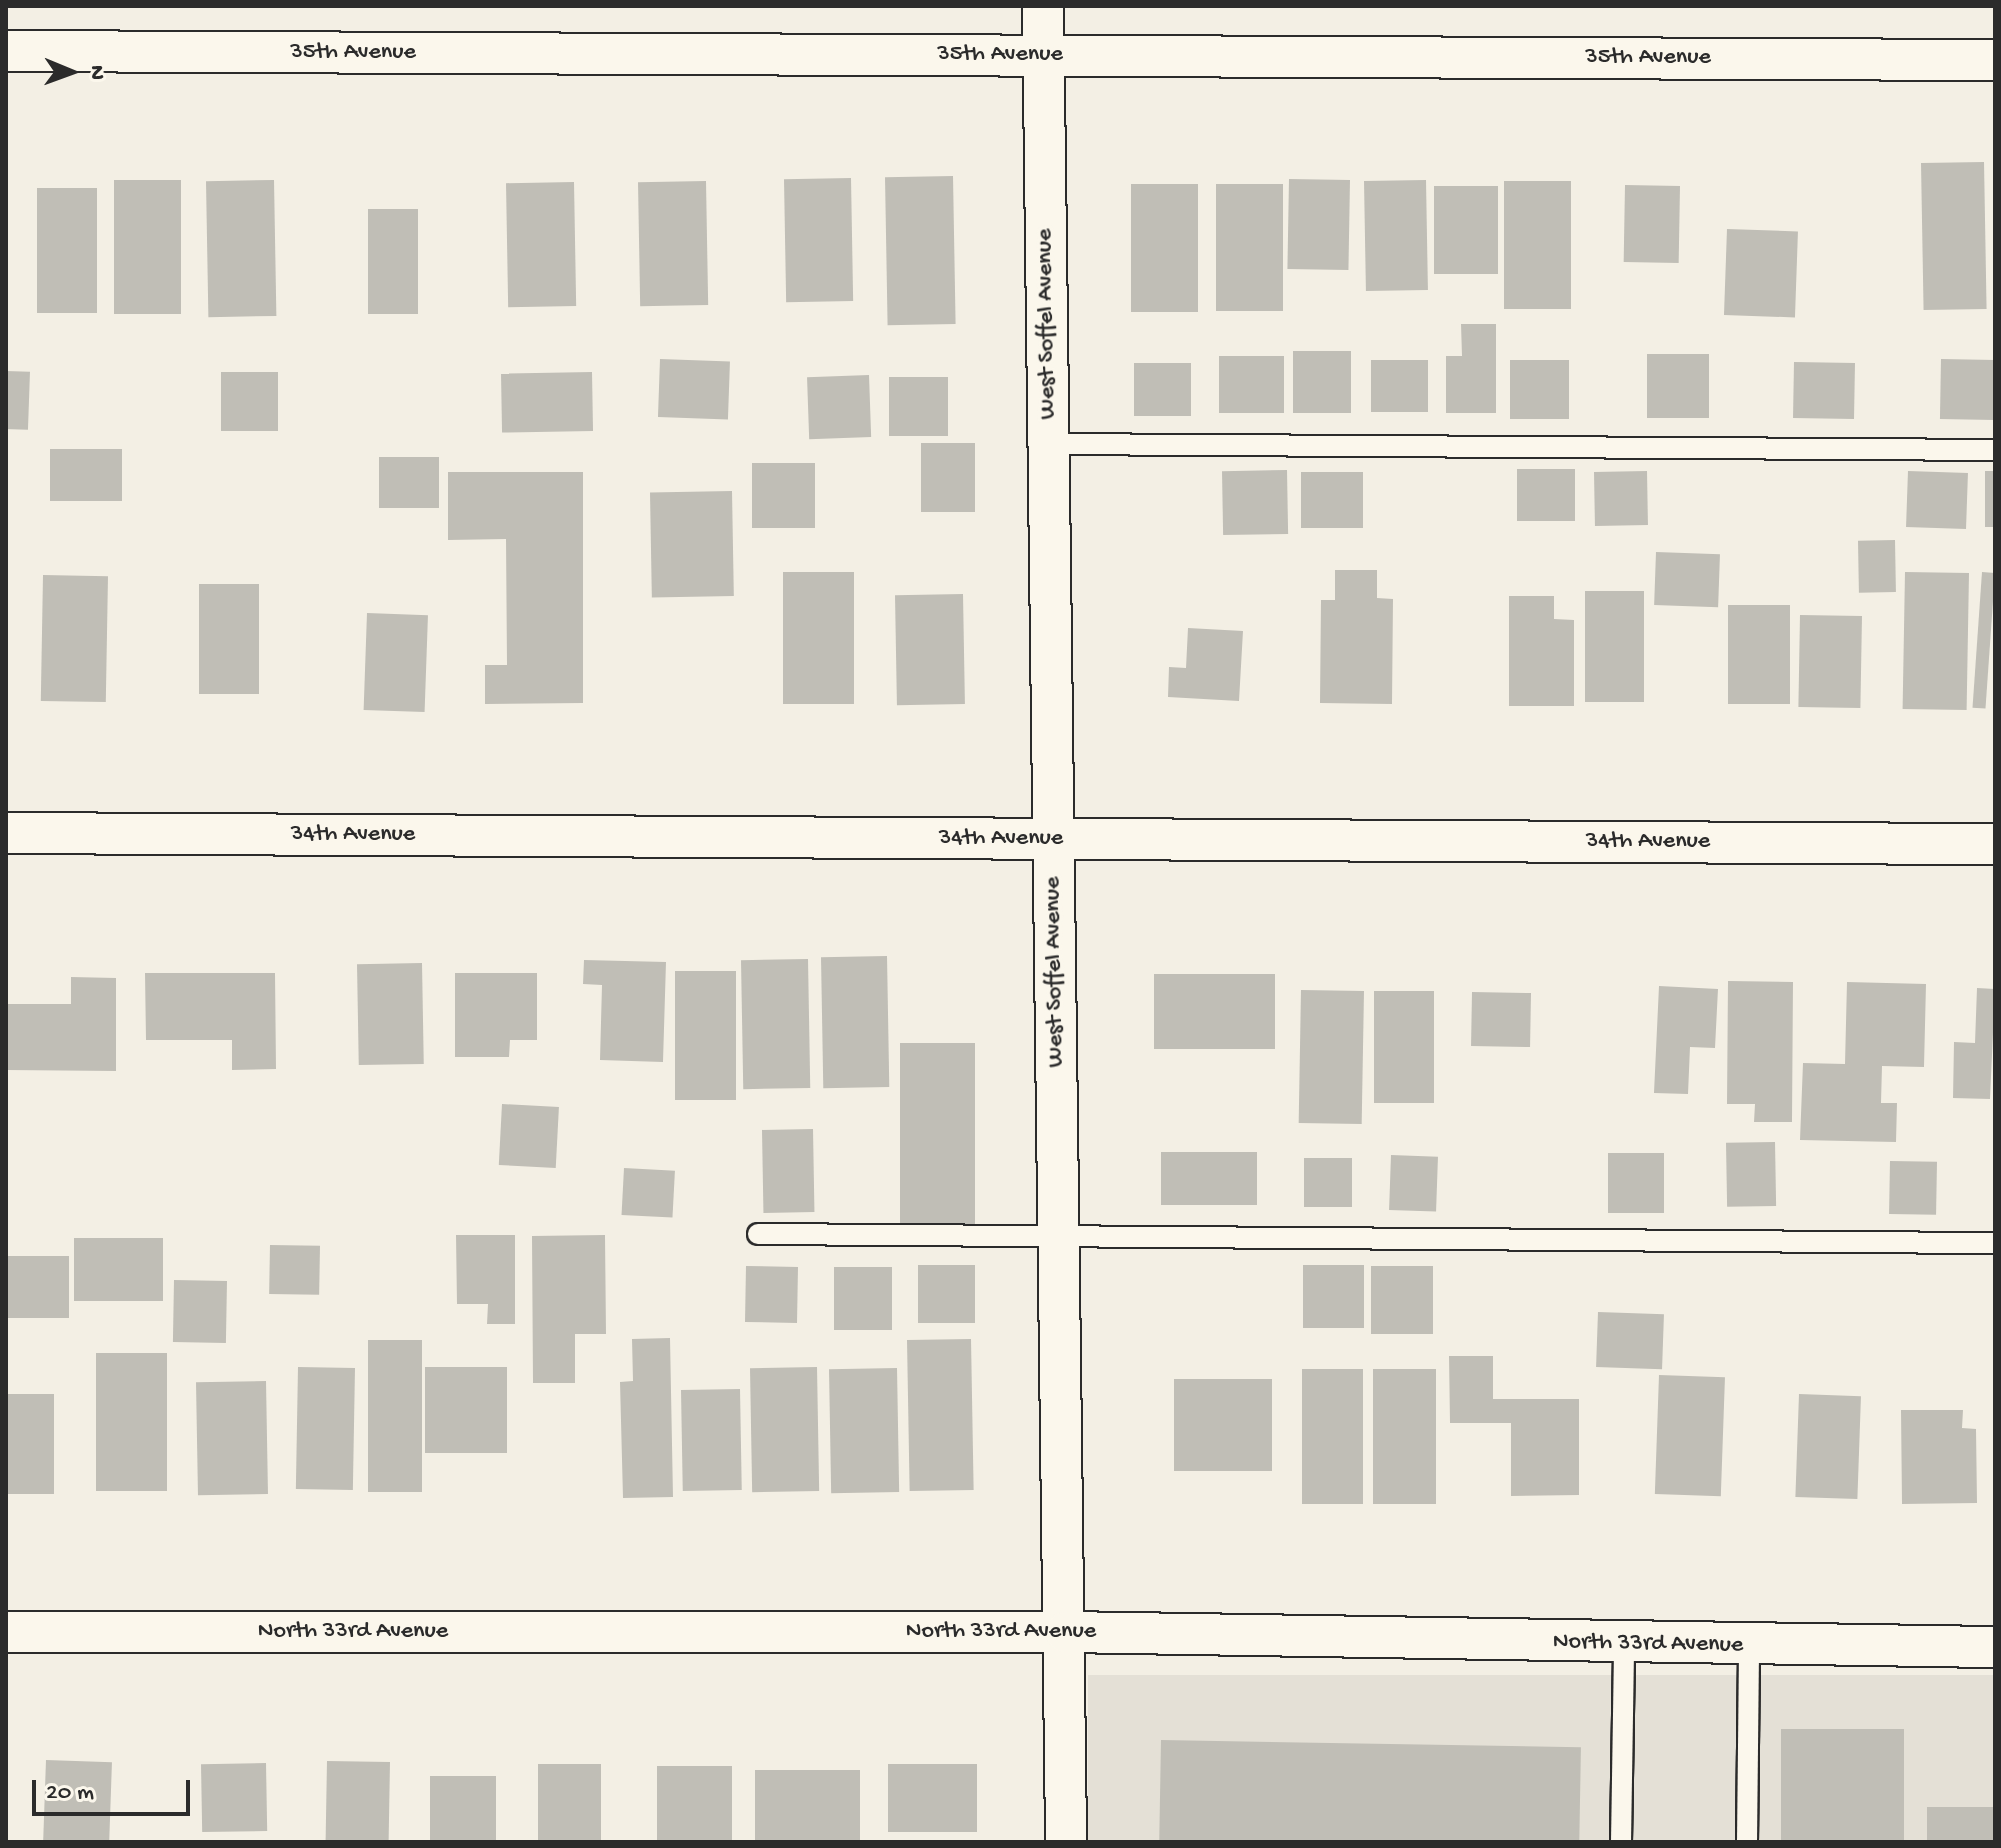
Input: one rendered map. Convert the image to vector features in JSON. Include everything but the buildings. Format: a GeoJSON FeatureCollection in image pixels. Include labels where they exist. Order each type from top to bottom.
{"type":"FeatureCollection","features":[{"type":"Feature","properties":{"kind":"street","name":"West Soffel Avenue"},"geometry":{"type":"LineString","coordinates":[[1043,6],[1066,1632],[1066,1842]]}},
{"type":"Feature","properties":{"kind":"street","name":"35th Avenue"},"geometry":{"type":"LineString","coordinates":[[6,51],[1995,60]]}},
{"type":"Feature","properties":{"kind":"street","name":"34th Avenue"},"geometry":{"type":"LineString","coordinates":[[6,833],[1995,844]]}},
{"type":"Feature","properties":{"kind":"street","name":"North 33rd Avenue"},"geometry":{"type":"LineString","coordinates":[[6,1632],[1066,1632],[1624,1645],[1995,1647]]}},
{"type":"Feature","properties":{"kind":"lane"},"geometry":{"type":"LineString","coordinates":[[1048,444],[1995,450]]}},
{"type":"Feature","properties":{"kind":"lane"},"geometry":{"type":"LineString","coordinates":[[758,1234],[1995,1243]]}},
{"type":"Feature","properties":{"kind":"lane"},"geometry":{"type":"LineString","coordinates":[[1621,1842],[1624,1645]]}},
{"type":"Feature","properties":{"kind":"lane"},"geometry":{"type":"LineString","coordinates":[[1747,1842],[1749,1646]]}},
{"type":"Feature","properties":{"kind":"shaded area"},"geometry":{"type":"Polygon","coordinates":[[[1088,1675],[1995,1675],[1995,1842],[1088,1842],[1088,1675]]]}}]}
